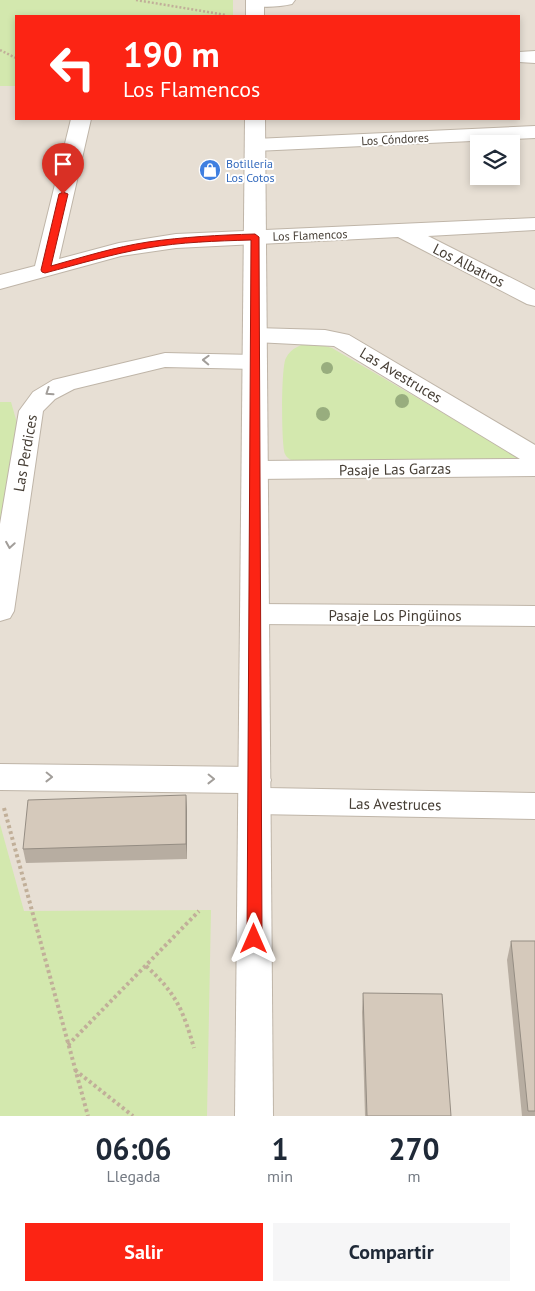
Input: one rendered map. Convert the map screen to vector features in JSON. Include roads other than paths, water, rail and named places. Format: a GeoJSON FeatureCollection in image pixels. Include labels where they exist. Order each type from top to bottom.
{"type":"FeatureCollection","features":[{"type":"Feature","properties":{"kind":"street"},"geometry":{"type":"LineString","coordinates":[[255,6],[286,0]]}},
{"type":"Feature","properties":{"kind":"street"},"geometry":{"type":"LineString","coordinates":[[520,57],[535,57]]}},
{"type":"Feature","properties":{"kind":"street"},"geometry":{"type":"LineString","coordinates":[[45,270],[81,120]]}},
{"type":"Feature","properties":{"kind":"street"},"geometry":{"type":"LineString","coordinates":[[254,1116],[255,120]]}},
{"type":"Feature","properties":{"kind":"street","name":"Los Cóndores"},"geometry":{"type":"LineString","coordinates":[[255,145],[535,132]]}},
{"type":"Feature","properties":{"kind":"street","name":"Los Flamencos"},"geometry":{"type":"LineString","coordinates":[[0,282],[101,254],[148,245],[214,238],[535,224]]}},
{"type":"Feature","properties":{"kind":"street","name":"Los Albatros"},"geometry":{"type":"LineString","coordinates":[[403,231],[535,298]]}},
{"type":"Feature","properties":{"kind":"street","name":"Las Avestruces"},"geometry":{"type":"LineString","coordinates":[[255,335],[324,337],[341,340],[535,456]]}},
{"type":"Feature","properties":{"kind":"street","name":"Las Perdices"},"geometry":{"type":"LineString","coordinates":[[0,611],[30,411],[38,400],[52,389],[67,383],[165,360],[255,362]]}},
{"type":"Feature","properties":{"kind":"street","name":"Pasaje Las Garzas"},"geometry":{"type":"LineString","coordinates":[[255,470],[535,467]]}},
{"type":"Feature","properties":{"kind":"street","name":"Pasaje Los Pingüinos"},"geometry":{"type":"LineString","coordinates":[[255,614],[535,616]]}},
{"type":"Feature","properties":{"kind":"street"},"geometry":{"type":"LineString","coordinates":[[1,790],[255,791]]}},
{"type":"Feature","properties":{"kind":"street","name":"Las Avestruces"},"geometry":{"type":"LineString","coordinates":[[255,791],[535,806]]}},
{"type":"Feature","properties":{"kind":"place","name":"Botilleria Los Cotos"},"geometry":{"type":"Point","coordinates":[210,170]}}]}
